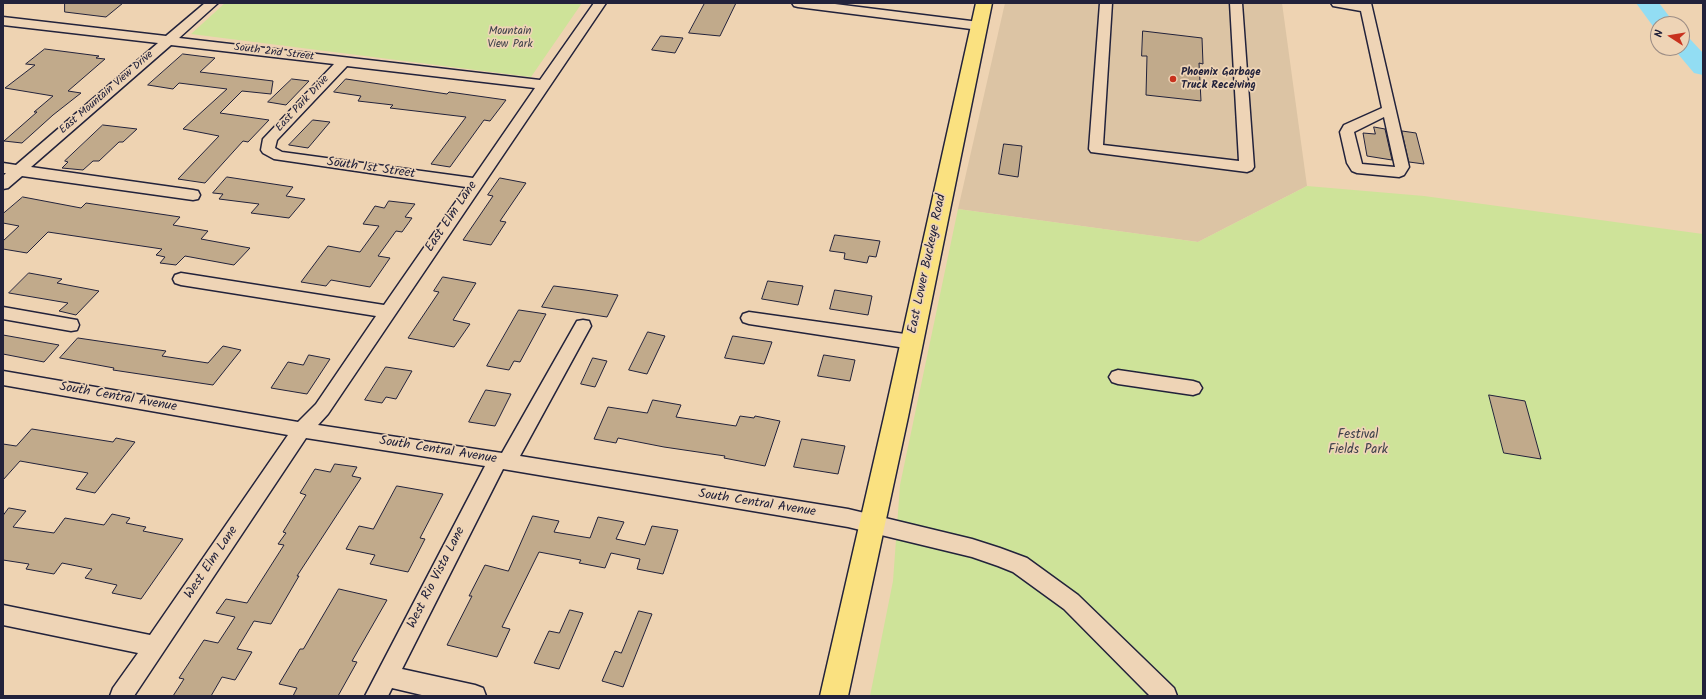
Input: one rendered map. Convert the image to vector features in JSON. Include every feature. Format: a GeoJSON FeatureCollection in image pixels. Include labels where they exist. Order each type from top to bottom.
{"type":"FeatureCollection","features":[{"type":"Feature","properties":{"kind":"main road","name":"East Lower Buckeye Road"},"geometry":{"type":"LineString","coordinates":[[834,696],[912,342],[984,3]]}},
{"type":"Feature","properties":{"kind":"street","name":"East Mountain View Drive"},"geometry":{"type":"LineString","coordinates":[[3,184],[212,3]]}},
{"type":"Feature","properties":{"kind":"street","name":"East Elm Lane"},"geometry":{"type":"LineString","coordinates":[[302,430],[322,408],[600,3]]}},
{"type":"Feature","properties":{"kind":"street"},"geometry":{"type":"LineString","coordinates":[[798,3],[979,26]]}},
{"type":"Feature","properties":{"kind":"street"},"geometry":{"type":"LineString","coordinates":[[1106,3],[1096,149],[1247,167],[1236,3]]}},
{"type":"Feature","properties":{"kind":"street"},"geometry":{"type":"LineString","coordinates":[[1337,3],[1366,6],[1402,166],[1401,170],[1398,172],[1357,168],[1354,163],[1347,132],[1349,128],[1389,110]]}},
{"type":"Feature","properties":{"kind":"street","name":"South 2nd Street"},"geometry":{"type":"LineString","coordinates":[[3,21],[544,85]]}},
{"type":"Feature","properties":{"kind":"street","name":"East Park Drive"},"geometry":{"type":"LineString","coordinates":[[268,150],[270,139],[343,62]]}},
{"type":"Feature","properties":{"kind":"street","name":"South 1st Street"},"geometry":{"type":"LineString","coordinates":[[268,150],[279,156],[475,183]]}},
{"type":"Feature","properties":{"kind":"street"},"geometry":{"type":"LineString","coordinates":[[3,168],[193,195]]}},
{"type":"Feature","properties":{"kind":"street"},"geometry":{"type":"LineString","coordinates":[[181,279],[388,312]]}},
{"type":"Feature","properties":{"kind":"street"},"geometry":{"type":"LineString","coordinates":[[3,313],[71,325]]}},
{"type":"Feature","properties":{"kind":"street"},"geometry":{"type":"LineString","coordinates":[[749,318],[912,342]]}},
{"type":"Feature","properties":{"kind":"street","name":"West Rio Vista Lane"},"geometry":{"type":"LineString","coordinates":[[376,696],[503,461],[583,326]]}},
{"type":"Feature","properties":{"kind":"street"},"geometry":{"type":"LineString","coordinates":[[1118,377],[1193,388]]}},
{"type":"Feature","properties":{"kind":"street","name":"South Central Avenue"},"geometry":{"type":"LineString","coordinates":[[3,378],[302,430],[503,461],[848,518],[972,548],[1020,565],[1071,602],[1166,696]]}},
{"type":"Feature","properties":{"kind":"street","name":"West Elm Lane"},"geometry":{"type":"LineString","coordinates":[[121,696],[302,430]]}},
{"type":"Feature","properties":{"kind":"street"},"geometry":{"type":"LineString","coordinates":[[3,616],[155,646]]}},
{"type":"Feature","properties":{"kind":"street"},"geometry":{"type":"LineString","coordinates":[[386,676],[475,696]]}},
{"type":"Feature","properties":{"kind":"shaded area"},"geometry":{"type":"Polygon","coordinates":[[[1005,3],[1282,3],[1307,186],[1198,242],[958,209],[1005,3]]]}},
{"type":"Feature","properties":{"kind":"green space","name":"Mountain View Park"},"geometry":{"type":"Polygon","coordinates":[[[225,3],[582,3],[531,77],[191,34],[225,3]]]}},
{"type":"Feature","properties":{"kind":"green space","name":"Festival Fields Park"},"geometry":{"type":"Polygon","coordinates":[[[1307,186],[1424,196],[1703,234],[1703,696],[870,696],[893,581],[900,485],[958,209],[1198,242],[1307,186]]]}},
{"type":"Feature","properties":{"kind":"building"},"geometry":{"type":"Polygon","coordinates":[[[65,3],[123,3],[106,17],[65,12],[65,3]]]}},
{"type":"Feature","properties":{"kind":"building"},"geometry":{"type":"Polygon","coordinates":[[[705,3],[736,3],[720,36],[689,33],[705,3]]]}},
{"type":"Feature","properties":{"kind":"building","name":"Phoenix Garbage Truck Receiving"},"geometry":{"type":"Polygon","coordinates":[[[1143,31],[1202,38],[1203,64],[1199,63],[1201,101],[1146,95],[1147,56],[1142,56],[1143,31]]]}},
{"type":"Feature","properties":{"kind":"building"},"geometry":{"type":"Polygon","coordinates":[[[661,36],[683,38],[675,53],[652,50],[661,36]]]}},
{"type":"Feature","properties":{"kind":"building"},"geometry":{"type":"Polygon","coordinates":[[[45,49],[99,56],[96,58],[105,59],[68,91],[81,93],[53,115],[22,143],[4,141],[53,96],[5,88],[35,65],[26,64],[45,49]]]}},
{"type":"Feature","properties":{"kind":"building"},"geometry":{"type":"Polygon","coordinates":[[[183,54],[215,58],[200,72],[273,81],[271,94],[242,91],[220,113],[269,120],[248,142],[243,141],[205,183],[178,179],[219,136],[183,129],[227,89],[179,83],[173,89],[148,85],[183,54]]]}},
{"type":"Feature","properties":{"kind":"building"},"geometry":{"type":"Polygon","coordinates":[[[292,79],[309,81],[286,105],[268,102],[292,79]]]}},
{"type":"Feature","properties":{"kind":"building"},"geometry":{"type":"Polygon","coordinates":[[[346,79],[447,94],[449,92],[506,100],[490,121],[484,120],[450,167],[431,164],[466,117],[390,108],[393,105],[358,101],[361,96],[334,92],[346,79]]]}},
{"type":"Feature","properties":{"kind":"building"},"geometry":{"type":"Polygon","coordinates":[[[313,120],[330,122],[308,148],[289,145],[313,120]]]}},
{"type":"Feature","properties":{"kind":"building"},"geometry":{"type":"Polygon","coordinates":[[[103,125],[137,129],[123,142],[119,142],[99,161],[93,161],[83,170],[62,168],[68,162],[65,161],[103,125]]]}},
{"type":"Feature","properties":{"kind":"building"},"geometry":{"type":"Polygon","coordinates":[[[1374,127],[1385,129],[1392,160],[1367,156],[1363,133],[1375,134],[1374,127]]]}},
{"type":"Feature","properties":{"kind":"building"},"geometry":{"type":"Polygon","coordinates":[[[1402,131],[1416,133],[1424,164],[1409,162],[1402,131]]]}},
{"type":"Feature","properties":{"kind":"building"},"geometry":{"type":"Polygon","coordinates":[[[1004,144],[1022,146],[1018,177],[999,174],[1004,144]]]}},
{"type":"Feature","properties":{"kind":"building"},"geometry":{"type":"Polygon","coordinates":[[[227,177],[293,187],[286,196],[305,199],[289,218],[251,213],[259,204],[219,199],[223,194],[213,193],[227,177]]]}},
{"type":"Feature","properties":{"kind":"building"},"geometry":{"type":"Polygon","coordinates":[[[500,178],[526,183],[500,221],[506,222],[491,245],[463,240],[493,196],[488,195],[500,178]]]}},
{"type":"Feature","properties":{"kind":"building"},"geometry":{"type":"Polygon","coordinates":[[[23,197],[81,208],[86,203],[180,217],[173,225],[208,231],[201,239],[250,248],[234,265],[185,256],[176,265],[160,263],[165,257],[156,255],[162,249],[48,232],[27,253],[3,249],[3,241],[19,226],[3,223],[3,214],[23,197]]]}},
{"type":"Feature","properties":{"kind":"building"},"geometry":{"type":"Polygon","coordinates":[[[389,201],[415,204],[405,217],[412,218],[402,232],[396,231],[378,256],[390,258],[370,287],[331,280],[326,286],[301,282],[328,246],[360,252],[379,226],[363,224],[375,206],[384,208],[389,201]]]}},
{"type":"Feature","properties":{"kind":"building"},"geometry":{"type":"Polygon","coordinates":[[[835,235],[880,241],[876,257],[869,256],[867,263],[844,259],[845,253],[830,251],[835,235]]]}},
{"type":"Feature","properties":{"kind":"building"},"geometry":{"type":"Polygon","coordinates":[[[29,273],[62,279],[57,283],[99,291],[76,315],[59,311],[68,303],[9,293],[29,273]]]}},
{"type":"Feature","properties":{"kind":"building"},"geometry":{"type":"Polygon","coordinates":[[[443,277],[476,283],[453,320],[470,324],[454,347],[408,338],[439,292],[434,291],[443,277]]]}},
{"type":"Feature","properties":{"kind":"building"},"geometry":{"type":"Polygon","coordinates":[[[768,281],[803,286],[798,305],[762,299],[768,281]]]}},
{"type":"Feature","properties":{"kind":"building"},"geometry":{"type":"Polygon","coordinates":[[[554,286],[618,295],[607,317],[542,307],[554,286]]]}},
{"type":"Feature","properties":{"kind":"building"},"geometry":{"type":"Polygon","coordinates":[[[835,290],[872,296],[868,315],[830,309],[835,290]]]}},
{"type":"Feature","properties":{"kind":"building"},"geometry":{"type":"Polygon","coordinates":[[[519,310],[546,314],[520,362],[514,361],[509,370],[487,366],[519,310]]]}},
{"type":"Feature","properties":{"kind":"building"},"geometry":{"type":"Polygon","coordinates":[[[648,332],[665,336],[647,374],[629,370],[648,332]]]}},
{"type":"Feature","properties":{"kind":"building"},"geometry":{"type":"Polygon","coordinates":[[[3,335],[59,345],[44,362],[3,354],[3,335]]]}},
{"type":"Feature","properties":{"kind":"building"},"geometry":{"type":"Polygon","coordinates":[[[733,336],[772,342],[764,364],[725,358],[733,336]]]}},
{"type":"Feature","properties":{"kind":"building"},"geometry":{"type":"Polygon","coordinates":[[[78,338],[166,351],[162,356],[208,363],[223,346],[241,350],[213,385],[113,370],[114,368],[60,358],[78,338]]]}},
{"type":"Feature","properties":{"kind":"building"},"geometry":{"type":"Polygon","coordinates":[[[309,355],[330,359],[307,394],[271,388],[288,362],[303,365],[309,355]]]}},
{"type":"Feature","properties":{"kind":"building"},"geometry":{"type":"Polygon","coordinates":[[[824,355],[855,360],[850,381],[818,376],[824,355]]]}},
{"type":"Feature","properties":{"kind":"building"},"geometry":{"type":"Polygon","coordinates":[[[593,358],[607,361],[595,387],[581,384],[593,358]]]}},
{"type":"Feature","properties":{"kind":"building"},"geometry":{"type":"Polygon","coordinates":[[[386,367],[412,371],[396,399],[386,397],[382,403],[365,400],[386,367]]]}},
{"type":"Feature","properties":{"kind":"building"},"geometry":{"type":"Polygon","coordinates":[[[486,390],[511,394],[495,426],[469,422],[486,390]]]}},
{"type":"Feature","properties":{"kind":"building"},"geometry":{"type":"Polygon","coordinates":[[[1489,395],[1525,401],[1541,459],[1504,453],[1489,395]]]}},
{"type":"Feature","properties":{"kind":"building"},"geometry":{"type":"Polygon","coordinates":[[[653,400],[681,405],[676,417],[736,426],[740,416],[754,418],[755,416],[780,421],[765,466],[724,458],[725,456],[664,447],[618,438],[616,443],[594,439],[608,407],[647,413],[653,400]]]}},
{"type":"Feature","properties":{"kind":"building"},"geometry":{"type":"Polygon","coordinates":[[[32,429],[113,442],[116,438],[135,442],[95,493],[76,489],[88,473],[20,461],[3,480],[3,444],[16,446],[32,429]]]}},
{"type":"Feature","properties":{"kind":"building"},"geometry":{"type":"Polygon","coordinates":[[[802,439],[845,446],[838,474],[794,467],[802,439]]]}},
{"type":"Feature","properties":{"kind":"building"},"geometry":{"type":"Polygon","coordinates":[[[335,464],[357,467],[352,476],[361,478],[297,576],[299,576],[271,624],[254,621],[237,649],[252,652],[235,680],[222,677],[211,696],[173,696],[184,679],[179,678],[204,640],[218,643],[235,617],[216,613],[226,599],[247,603],[284,545],[278,544],[286,533],[283,532],[306,495],[300,493],[315,469],[330,472],[335,464]]]}},
{"type":"Feature","properties":{"kind":"building"},"geometry":{"type":"Polygon","coordinates":[[[397,486],[443,494],[420,538],[425,539],[408,572],[370,564],[375,555],[346,549],[359,526],[373,529],[397,486]]]}},
{"type":"Feature","properties":{"kind":"building"},"geometry":{"type":"Polygon","coordinates":[[[9,508],[26,511],[13,527],[54,533],[65,518],[104,525],[112,514],[130,518],[126,523],[146,527],[143,531],[183,539],[141,599],[112,593],[117,585],[85,578],[92,569],[62,563],[54,574],[26,569],[29,564],[3,560],[3,516],[9,508]]]}},
{"type":"Feature","properties":{"kind":"building"},"geometry":{"type":"Polygon","coordinates":[[[533,516],[559,521],[554,532],[590,538],[598,517],[624,522],[616,539],[645,545],[652,526],[678,530],[663,574],[637,569],[640,559],[611,553],[605,568],[579,563],[581,560],[539,552],[502,627],[510,629],[497,657],[447,645],[472,596],[469,596],[485,565],[508,571],[533,516]]]}},
{"type":"Feature","properties":{"kind":"building"},"geometry":{"type":"Polygon","coordinates":[[[339,589],[387,600],[352,661],[357,662],[338,696],[293,696],[297,688],[279,684],[300,649],[303,649],[339,589]]]}},
{"type":"Feature","properties":{"kind":"building"},"geometry":{"type":"Polygon","coordinates":[[[570,610],[583,613],[559,669],[534,663],[549,631],[559,633],[570,610]]]}},
{"type":"Feature","properties":{"kind":"building"},"geometry":{"type":"Polygon","coordinates":[[[639,611],[652,614],[623,687],[602,681],[615,651],[621,653],[639,611]]]}},
{"type":"Feature","properties":{"kind":"waterway"},"geometry":{"type":"LineString","coordinates":[[1647,3],[1657,16]]}},
{"type":"Feature","properties":{"kind":"waterway"},"geometry":{"type":"LineString","coordinates":[[1690,53],[1703,68]]}},
{"type":"Feature","properties":{"kind":"place","name":"Phoenix Garbage Truck Receiving"},"geometry":{"type":"Point","coordinates":[1173,79]}}]}
